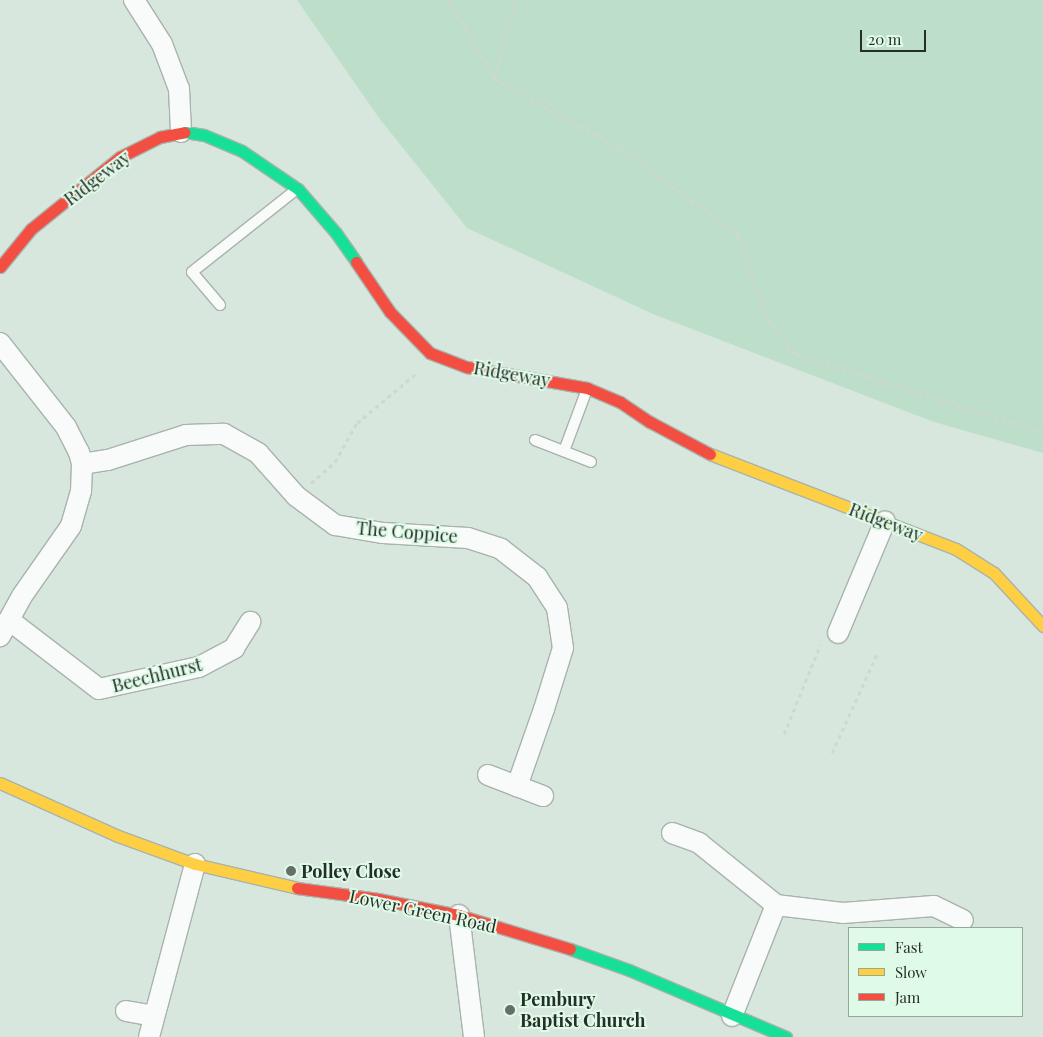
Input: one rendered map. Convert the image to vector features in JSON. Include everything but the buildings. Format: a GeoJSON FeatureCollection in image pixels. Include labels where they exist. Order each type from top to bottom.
{"type":"FeatureCollection","features":[{"type":"Feature","properties":{"kind":"street"},"geometry":{"type":"LineString","coordinates":[[134,0],[162,44],[179,89],[181,132]]}},
{"type":"Feature","properties":{"kind":"street","name":"Ridgeway"},"geometry":{"type":"LineString","coordinates":[[0,266],[31,229],[120,157],[160,137],[181,132],[204,135],[242,151],[298,188],[336,232],[390,312],[430,353],[467,367],[503,375],[540,378],[587,388],[620,402],[650,422],[716,458],[956,548],[994,573],[1043,626]]}},
{"type":"Feature","properties":{"kind":"street"},"geometry":{"type":"LineString","coordinates":[[0,343],[66,427],[79,452],[82,464],[82,491],[71,526],[22,596],[4,628]]}},
{"type":"Feature","properties":{"kind":"street","name":"The Coppice"},"geometry":{"type":"LineString","coordinates":[[82,464],[108,460],[186,435],[224,434],[258,453],[296,496],[335,525],[382,534],[468,538],[501,549],[537,576],[556,608],[563,648],[517,786]]}},
{"type":"Feature","properties":{"kind":"street"},"geometry":{"type":"LineString","coordinates":[[838,633],[886,521]]}},
{"type":"Feature","properties":{"kind":"street","name":"Beechhurst"},"geometry":{"type":"LineString","coordinates":[[4,628],[99,689],[199,667],[234,648],[250,622]]}},
{"type":"Feature","properties":{"kind":"street"},"geometry":{"type":"LineString","coordinates":[[488,775],[543,796]]}},
{"type":"Feature","properties":{"kind":"street","name":"Lower Green Road"},"geometry":{"type":"LineString","coordinates":[[0,782],[30,798],[118,836],[195,864],[286,887],[378,899],[459,915],[535,937],[629,970],[732,1016],[786,1037]]}},
{"type":"Feature","properties":{"kind":"street"},"geometry":{"type":"LineString","coordinates":[[672,833],[699,843],[776,905],[844,913],[934,906],[963,920]]}},
{"type":"Feature","properties":{"kind":"street"},"geometry":{"type":"LineString","coordinates":[[149,1037],[195,864]]}},
{"type":"Feature","properties":{"kind":"street"},"geometry":{"type":"LineString","coordinates":[[732,1016],[776,905]]}},
{"type":"Feature","properties":{"kind":"street"},"geometry":{"type":"LineString","coordinates":[[459,915],[474,1037]]}},
{"type":"Feature","properties":{"kind":"street"},"geometry":{"type":"LineString","coordinates":[[126,1011],[154,1016]]}},
{"type":"Feature","properties":{"kind":"lane"},"geometry":{"type":"LineString","coordinates":[[220,306],[192,272],[298,188]]}},
{"type":"Feature","properties":{"kind":"lane"},"geometry":{"type":"LineString","coordinates":[[564,451],[587,388]]}},
{"type":"Feature","properties":{"kind":"lane"},"geometry":{"type":"LineString","coordinates":[[535,440],[591,462]]}},
{"type":"Feature","properties":{"kind":"path"},"geometry":{"type":"LineString","coordinates":[[448,0],[495,79],[619,148],[738,234],[766,319],[796,354],[1043,433]]}},
{"type":"Feature","properties":{"kind":"path"},"geometry":{"type":"LineString","coordinates":[[495,79],[516,0]]}},
{"type":"Feature","properties":{"kind":"path"},"geometry":{"type":"LineString","coordinates":[[296,496],[335,462],[357,422],[421,370],[430,353]]}},
{"type":"Feature","properties":{"kind":"path"},"geometry":{"type":"LineString","coordinates":[[784,734],[821,642],[838,633]]}},
{"type":"Feature","properties":{"kind":"path"},"geometry":{"type":"LineString","coordinates":[[832,754],[878,652]]}},
{"type":"Feature","properties":{"kind":"green space"},"geometry":{"type":"Polygon","coordinates":[[[297,0],[1043,0],[1043,453],[934,422],[653,314],[467,228],[379,118],[297,0]]]}},
{"type":"Feature","properties":{"kind":"traffic: fast"},"geometry":{"type":"LineString","coordinates":[[185,132],[204,135],[242,151],[298,189],[336,233],[356,262]]}},
{"type":"Feature","properties":{"kind":"traffic: fast"},"geometry":{"type":"LineString","coordinates":[[570,949],[629,970],[786,1037]]}},
{"type":"Feature","properties":{"kind":"traffic: slow"},"geometry":{"type":"LineString","coordinates":[[710,454],[956,549],[994,573],[1043,626]]}},
{"type":"Feature","properties":{"kind":"traffic: slow"},"geometry":{"type":"LineString","coordinates":[[0,783],[118,836],[195,864],[297,888]]}},
{"type":"Feature","properties":{"kind":"traffic: jam"},"geometry":{"type":"LineString","coordinates":[[0,267],[31,229],[120,157],[160,137],[185,132]]}},
{"type":"Feature","properties":{"kind":"traffic: jam"},"geometry":{"type":"LineString","coordinates":[[356,262],[390,312],[430,353],[467,367],[587,388],[620,402],[650,422],[710,454]]}},
{"type":"Feature","properties":{"kind":"traffic: jam"},"geometry":{"type":"LineString","coordinates":[[297,888],[378,899],[459,915],[570,949]]}},
{"type":"Feature","properties":{"kind":"place","name":"Polley Close"},"geometry":{"type":"Point","coordinates":[291,871]}},
{"type":"Feature","properties":{"kind":"place","name":"Pembury Baptist Church"},"geometry":{"type":"Point","coordinates":[510,1010]}}]}
